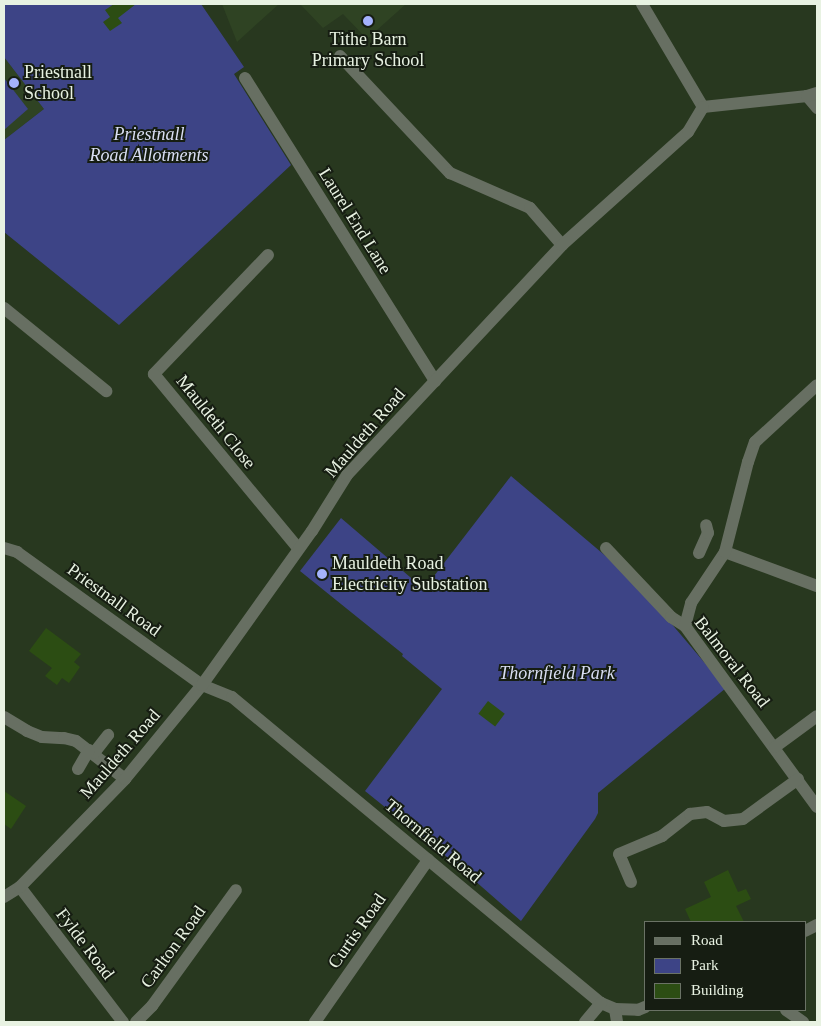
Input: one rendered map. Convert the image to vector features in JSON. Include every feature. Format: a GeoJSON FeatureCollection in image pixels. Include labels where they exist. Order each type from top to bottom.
{"type":"FeatureCollection","features":[{"type":"Feature","properties":{"kind":"street"},"geometry":{"type":"LineString","coordinates":[[642,4],[703,107],[812,94],[817,108]]}},
{"type":"Feature","properties":{"kind":"street"},"geometry":{"type":"LineString","coordinates":[[340,56],[450,173],[530,208],[562,245]]}},
{"type":"Feature","properties":{"kind":"street","name":"Laurel End Lane"},"geometry":{"type":"LineString","coordinates":[[245,78],[435,382]]}},
{"type":"Feature","properties":{"kind":"street","name":"Mauldeth Road"},"geometry":{"type":"LineString","coordinates":[[4,897],[20,887],[125,779],[202,685],[347,475],[562,245],[688,132],[703,107]]}},
{"type":"Feature","properties":{"kind":"street","name":"Mauldeth Close"},"geometry":{"type":"LineString","coordinates":[[268,256],[154,374],[298,548]]}},
{"type":"Feature","properties":{"kind":"street"},"geometry":{"type":"LineString","coordinates":[[4,308],[106,391]]}},
{"type":"Feature","properties":{"kind":"street"},"geometry":{"type":"LineString","coordinates":[[685,626],[691,603],[726,549],[748,462],[755,442],[817,385]]}},
{"type":"Feature","properties":{"kind":"street"},"geometry":{"type":"LineString","coordinates":[[699,553],[706,531],[726,549],[817,586]]}},
{"type":"Feature","properties":{"kind":"street","name":"Priestnall Road"},"geometry":{"type":"LineString","coordinates":[[4,548],[17,552],[202,685]]}},
{"type":"Feature","properties":{"kind":"street","name":"Balmoral Road"},"geometry":{"type":"LineString","coordinates":[[606,548],[671,617],[685,626],[817,807]]}},
{"type":"Feature","properties":{"kind":"street","name":"Thornfield Road"},"geometry":{"type":"LineString","coordinates":[[202,685],[232,697],[616,1016],[644,1007]]}},
{"type":"Feature","properties":{"kind":"street"},"geometry":{"type":"LineString","coordinates":[[775,747],[817,716]]}},
{"type":"Feature","properties":{"kind":"street"},"geometry":{"type":"LineString","coordinates":[[4,717],[27,732],[42,737],[64,738],[76,741],[125,779]]}},
{"type":"Feature","properties":{"kind":"street"},"geometry":{"type":"LineString","coordinates":[[78,769],[108,735]]}},
{"type":"Feature","properties":{"kind":"street"},"geometry":{"type":"LineString","coordinates":[[631,882],[619,854],[662,836],[690,814],[707,812],[724,821],[743,818],[798,779]]}},
{"type":"Feature","properties":{"kind":"street","name":"Curtis Road"},"geometry":{"type":"LineString","coordinates":[[315,1022],[428,860]]}},
{"type":"Feature","properties":{"kind":"street","name":"Fylde Road"},"geometry":{"type":"LineString","coordinates":[[20,887],[122,1022]]}},
{"type":"Feature","properties":{"kind":"street","name":"Carlton Road"},"geometry":{"type":"LineString","coordinates":[[136,1022],[152,1006],[236,890]]}},
{"type":"Feature","properties":{"kind":"street"},"geometry":{"type":"LineString","coordinates":[[585,1022],[601,1003]]}},
{"type":"Feature","properties":{"kind":"street"},"geometry":{"type":"LineString","coordinates":[[787,1011],[803,1022]]}},
{"type":"Feature","properties":{"kind":"shaded area","name":"Tithe Barn Primary School"},"geometry":{"type":"Polygon","coordinates":[[[222,4],[279,4],[237,42],[222,4]]]}},
{"type":"Feature","properties":{"kind":"shaded area","name":"Tithe Barn Primary School"},"geometry":{"type":"Polygon","coordinates":[[[300,4],[406,4],[367,39],[343,14],[323,28],[300,4]]]}},
{"type":"Feature","properties":{"kind":"shaded area","name":"Priestnall School"},"geometry":{"type":"Polygon","coordinates":[[[4,57],[44,109],[4,140],[4,57]]]}},
{"type":"Feature","properties":{"kind":"green space","name":"Priestnall Road Allotments"},"geometry":{"type":"Polygon","coordinates":[[[4,4],[201,4],[244,67],[234,74],[291,165],[119,325],[4,232],[4,140],[44,109],[4,57],[4,4]]]}},
{"type":"Feature","properties":{"kind":"green space"},"geometry":{"type":"Polygon","coordinates":[[[4,78],[28,109],[4,130],[4,78]]]}},
{"type":"Feature","properties":{"kind":"green space","name":"Thornfield Park"},"geometry":{"type":"Polygon","coordinates":[[[511,476],[608,558],[659,609],[726,688],[598,793],[598,813],[595,819],[521,921],[458,866],[365,791],[442,689],[402,656],[403,654],[300,571],[341,518],[424,589],[511,476]]]}},
{"type":"Feature","properties":{"kind":"building"},"geometry":{"type":"Polygon","coordinates":[[[114,4],[136,4],[118,18],[122,23],[110,31],[103,22],[110,17],[105,10],[114,4]]]}},
{"type":"Feature","properties":{"kind":"building"},"geometry":{"type":"Polygon","coordinates":[[[46,628],[81,654],[74,662],[80,667],[69,683],[62,678],[57,685],[45,676],[52,668],[29,651],[46,628]]]}},
{"type":"Feature","properties":{"kind":"building"},"geometry":{"type":"Polygon","coordinates":[[[488,701],[505,714],[495,726],[478,714],[488,701]]]}},
{"type":"Feature","properties":{"kind":"building"},"geometry":{"type":"Polygon","coordinates":[[[4,791],[26,806],[11,829],[4,824],[4,791]]]}},
{"type":"Feature","properties":{"kind":"building"},"geometry":{"type":"Polygon","coordinates":[[[728,870],[738,892],[746,889],[751,899],[736,906],[744,921],[691,921],[685,909],[711,897],[704,882],[728,870]]]}},
{"type":"Feature","properties":{"kind":"place","name":"Tithe Barn Primary School"},"geometry":{"type":"Point","coordinates":[368,21]}},
{"type":"Feature","properties":{"kind":"place","name":"Priestnall School"},"geometry":{"type":"Point","coordinates":[14,83]}},
{"type":"Feature","properties":{"kind":"place","name":"Mauldeth Road Electricity Substation"},"geometry":{"type":"Point","coordinates":[322,574]}}]}
